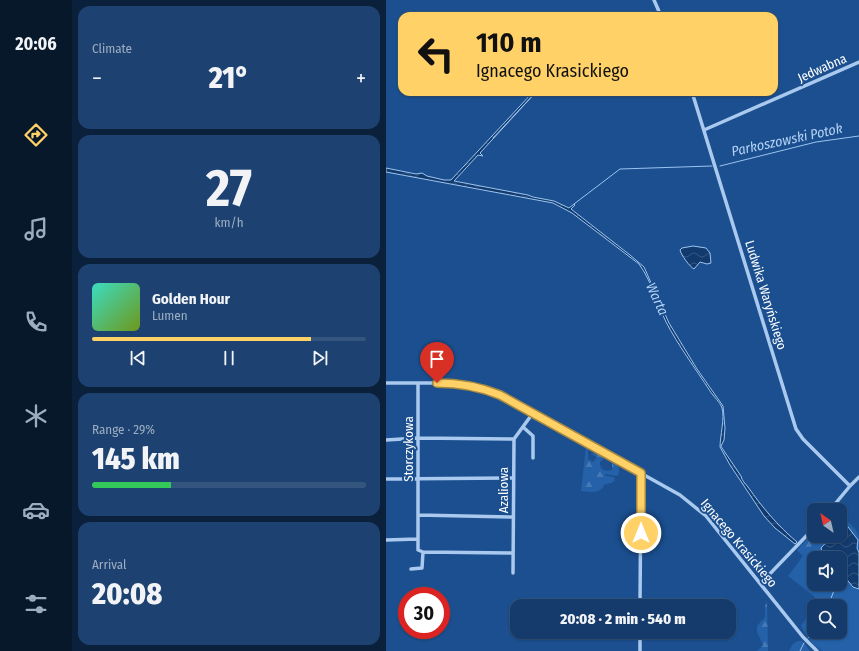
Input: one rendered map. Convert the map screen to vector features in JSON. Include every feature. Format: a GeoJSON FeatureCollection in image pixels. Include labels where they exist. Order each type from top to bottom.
{"type":"FeatureCollection","features":[{"type":"Feature","properties":{"kind":"street"},"geometry":{"type":"LineString","coordinates":[[654,1],[659,12]]}},
{"type":"Feature","properties":{"kind":"street","name":"Jedwabna"},"geometry":{"type":"LineString","coordinates":[[704,130],[859,62]]}},
{"type":"Feature","properties":{"kind":"street","name":"Ludwika Waryńskiego"},"geometry":{"type":"LineString","coordinates":[[693,96],[796,429],[802,439],[850,486]]}},
{"type":"Feature","properties":{"kind":"street","name":"Ignacego Krasickiego"},"geometry":{"type":"LineString","coordinates":[[386,383],[460,383],[483,388],[500,395],[680,495],[702,512],[761,583],[803,637],[817,651]]}},
{"type":"Feature","properties":{"kind":"street","name":"Storczykowa"},"geometry":{"type":"LineString","coordinates":[[418,383],[418,539]]}},
{"type":"Feature","properties":{"kind":"street"},"geometry":{"type":"LineString","coordinates":[[386,440],[418,438],[514,439],[533,413]]}},
{"type":"Feature","properties":{"kind":"street"},"geometry":{"type":"LineString","coordinates":[[523,427],[533,436],[533,458]]}},
{"type":"Feature","properties":{"kind":"street","name":"Azaliowa"},"geometry":{"type":"LineString","coordinates":[[513,573],[514,439]]}},
{"type":"Feature","properties":{"kind":"street"},"geometry":{"type":"LineString","coordinates":[[640,599],[641,473]]}},
{"type":"Feature","properties":{"kind":"street"},"geometry":{"type":"LineString","coordinates":[[836,503],[859,477]]}},
{"type":"Feature","properties":{"kind":"street"},"geometry":{"type":"LineString","coordinates":[[386,479],[513,478]]}},
{"type":"Feature","properties":{"kind":"street"},"geometry":{"type":"LineString","coordinates":[[418,515],[513,517]]}},
{"type":"Feature","properties":{"kind":"street"},"geometry":{"type":"LineString","coordinates":[[761,583],[807,535]]}},
{"type":"Feature","properties":{"kind":"street"},"geometry":{"type":"LineString","coordinates":[[386,540],[418,539],[418,550],[423,552],[512,553]]}},
{"type":"Feature","properties":{"kind":"street"},"geometry":{"type":"LineString","coordinates":[[411,569],[422,568],[423,552]]}},
{"type":"Feature","properties":{"kind":"street"},"geometry":{"type":"LineString","coordinates":[[640,639],[640,651]]}},
{"type":"Feature","properties":{"kind":"green space"},"geometry":{"type":"Polygon","coordinates":[[[586,447],[588,449],[588,459],[593,462],[597,457],[591,454],[596,453],[602,457],[607,456],[600,462],[603,470],[612,470],[612,462],[618,466],[619,469],[617,476],[605,474],[606,476],[614,477],[615,481],[604,485],[598,491],[581,491],[586,447]]]}},
{"type":"Feature","properties":{"kind":"green space"},"geometry":{"type":"Polygon","coordinates":[[[847,520],[856,530],[859,536],[859,651],[823,651],[813,644],[809,639],[847,639],[847,599],[814,599],[815,597],[807,591],[847,591],[847,551],[807,551],[807,591],[788,576],[807,548],[818,544],[847,543],[847,520]]]}},
{"type":"Feature","properties":{"kind":"green space"},"geometry":{"type":"Polygon","coordinates":[[[807,539],[807,543],[819,543],[807,548],[803,556],[797,550],[807,539]]]}},
{"type":"Feature","properties":{"kind":"green space"},"geometry":{"type":"Polygon","coordinates":[[[767,602],[768,651],[757,651],[763,645],[757,632],[757,626],[765,617],[765,606],[767,602]]]}},
{"type":"Feature","properties":{"kind":"green space"},"geometry":{"type":"Polygon","coordinates":[[[807,615],[807,636],[801,625],[807,615]]]}},
{"type":"Feature","properties":{"kind":"green space"},"geometry":{"type":"Polygon","coordinates":[[[798,641],[802,641],[810,651],[789,651],[793,644],[798,641]]]}},
{"type":"Feature","properties":{"kind":"water","name":"Warta"},"geometry":{"type":"Polygon","coordinates":[[[529,96],[532,96],[480,153],[483,156],[478,155],[454,181],[554,201],[569,208],[574,204],[575,205],[571,209],[644,267],[669,323],[697,369],[723,406],[725,428],[724,440],[721,446],[722,448],[759,502],[797,542],[795,544],[775,528],[764,516],[730,465],[720,447],[723,416],[722,408],[671,331],[644,271],[639,264],[572,213],[553,203],[386,172],[386,168],[416,174],[422,173],[427,176],[451,180],[529,96]]]}},
{"type":"Feature","properties":{"kind":"water"},"geometry":{"type":"Polygon","coordinates":[[[693,246],[706,248],[710,253],[711,263],[707,264],[700,262],[694,269],[692,268],[680,250],[682,248],[693,246]]]}},
{"type":"Feature","properties":{"kind":"water"},"geometry":{"type":"Polygon","coordinates":[[[847,526],[858,540],[859,589],[853,587],[847,580],[847,551],[822,551],[821,548],[826,543],[847,543],[847,526]]]}},
{"type":"Feature","properties":{"kind":"waterway"},"geometry":{"type":"LineString","coordinates":[[493,138],[532,96]]}},
{"type":"Feature","properties":{"kind":"waterway","name":"Parkoszowski Potok"},"geometry":{"type":"LineString","coordinates":[[720,166],[816,142],[859,136]]}},
{"type":"Feature","properties":{"kind":"waterway","name":"Parkoszowski Potok"},"geometry":{"type":"LineString","coordinates":[[574,204],[620,169],[712,166]]}},
{"type":"Feature","properties":{"kind":"waterway"},"geometry":{"type":"LineString","coordinates":[[831,599],[834,591]]}},
{"type":"Feature","properties":{"kind":"waterway"},"geometry":{"type":"LineString","coordinates":[[800,651],[804,643]]}},
{"type":"Feature","properties":{"kind":"route"},"geometry":{"type":"LineString","coordinates":[[437,383],[468,384],[500,395],[641,473],[641,533]]}}]}
